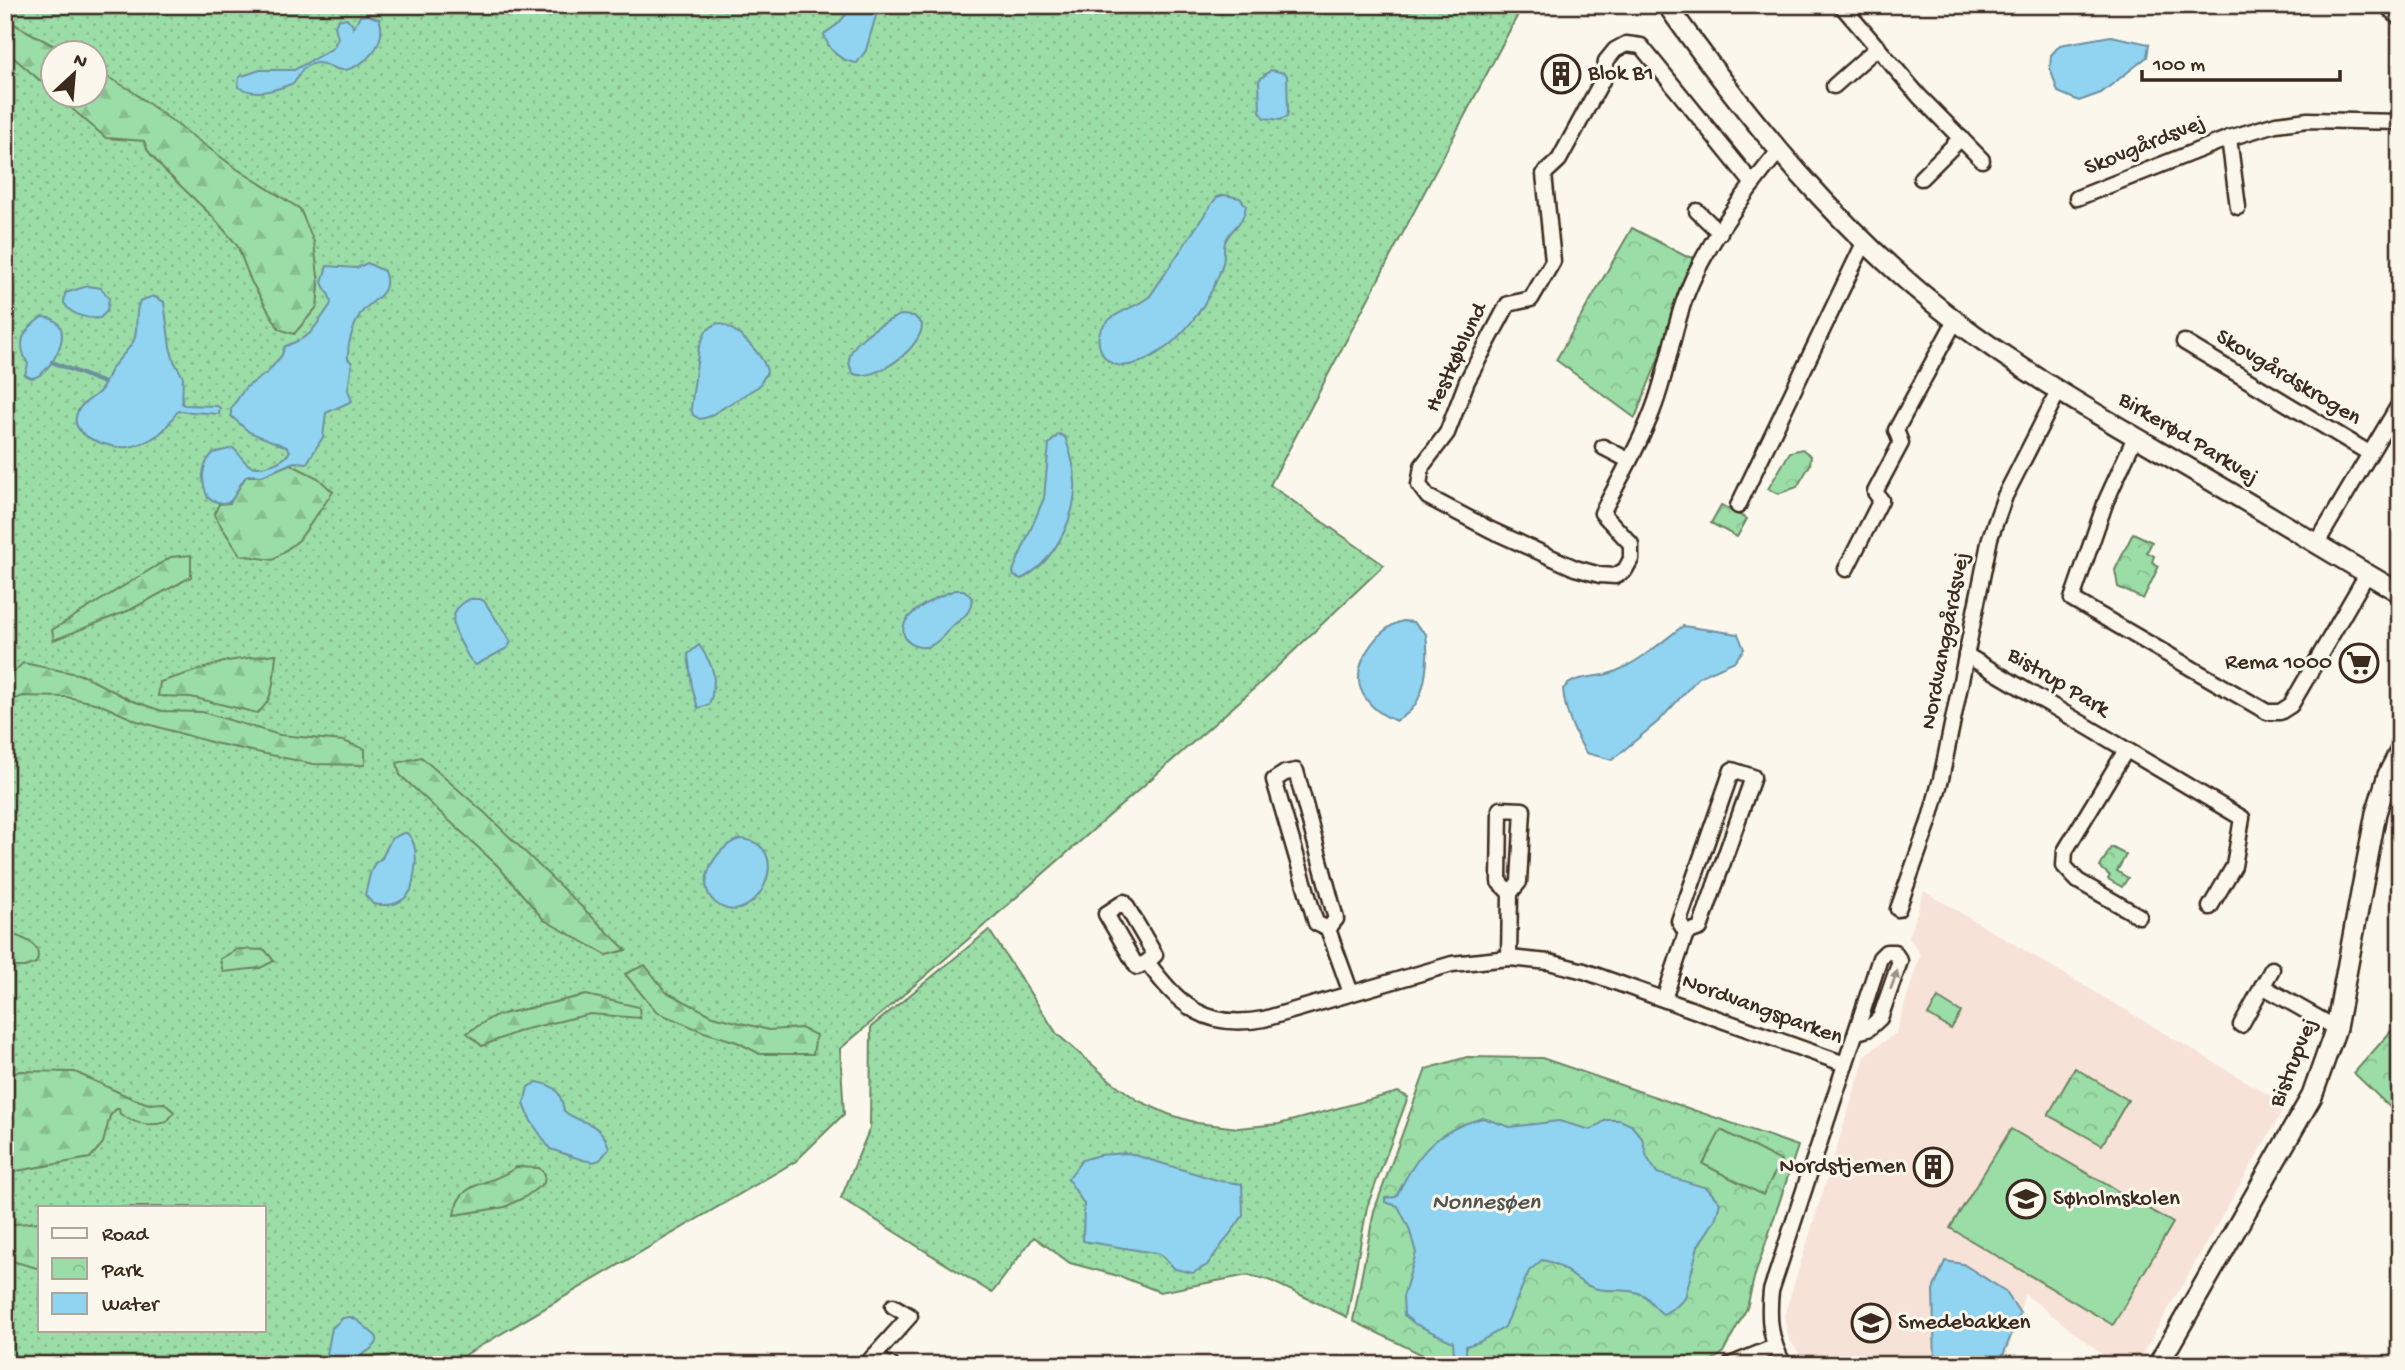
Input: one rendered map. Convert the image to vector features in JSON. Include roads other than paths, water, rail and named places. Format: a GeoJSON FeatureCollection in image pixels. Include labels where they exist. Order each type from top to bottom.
{"type":"FeatureCollection","features":[{"type":"Feature","properties":{"kind":"main road","name":"Bistrupvej"},"geometry":{"type":"LineString","coordinates":[[2158,1365],[2312,1096],[2336,1028],[2376,813],[2388,775],[2400,751]]}},
{"type":"Feature","properties":{"kind":"street","name":"Birkerød Parkvej"},"geometry":{"type":"LineString","coordinates":[[1667,5],[1722,83],[1779,151],[1865,241],[1955,321],[1994,349],[2134,437],[2400,593]]}},
{"type":"Feature","properties":{"kind":"street"},"geometry":{"type":"LineString","coordinates":[[1841,5],[1919,96],[1982,160]]}},
{"type":"Feature","properties":{"kind":"street"},"geometry":{"type":"LineString","coordinates":[[2386,5],[2400,19]]}},
{"type":"Feature","properties":{"kind":"street","name":"Hestkøblund"},"geometry":{"type":"LineString","coordinates":[[1754,184],[1641,46],[1626,44],[1615,50],[1606,61],[1604,77],[1559,160],[1544,174],[1553,261],[1531,299],[1508,304],[1467,381],[1447,433],[1422,466],[1419,485],[1428,497],[1491,530],[1575,568],[1615,576],[1625,570],[1632,559],[1631,544],[1602,513],[1655,404],[1683,303],[1698,270],[1720,233],[1779,151]]}},
{"type":"Feature","properties":{"kind":"street"},"geometry":{"type":"LineString","coordinates":[[1834,86],[1878,47]]}},
{"type":"Feature","properties":{"kind":"street","name":"Skovgårdsvej"},"geometry":{"type":"LineString","coordinates":[[2077,198],[2229,138],[2276,124],[2308,120],[2400,122]]}},
{"type":"Feature","properties":{"kind":"street"},"geometry":{"type":"LineString","coordinates":[[1921,178],[1961,138]]}},
{"type":"Feature","properties":{"kind":"street","name":"Skovgårdsvej"},"geometry":{"type":"LineString","coordinates":[[2229,138],[2238,207]]}},
{"type":"Feature","properties":{"kind":"street"},"geometry":{"type":"LineString","coordinates":[[1697,211],[1720,233]]}},
{"type":"Feature","properties":{"kind":"street"},"geometry":{"type":"LineString","coordinates":[[1738,506],[1865,241]]}},
{"type":"Feature","properties":{"kind":"street"},"geometry":{"type":"LineString","coordinates":[[1846,569],[1881,500],[1875,492],[1901,443],[1896,430],[1955,321]]}},
{"type":"Feature","properties":{"kind":"street","name":"Skovgårdskrogen"},"geometry":{"type":"LineString","coordinates":[[2184,342],[2369,453]]}},
{"type":"Feature","properties":{"kind":"street","name":"Nordvanggårdsvej"},"geometry":{"type":"LineString","coordinates":[[1898,909],[1929,822],[1941,779],[1990,538],[2005,496],[2059,390]]}},
{"type":"Feature","properties":{"kind":"street","name":"Skovgårdskrogen"},"geometry":{"type":"LineString","coordinates":[[2317,543],[2400,403]]}},
{"type":"Feature","properties":{"kind":"street"},"geometry":{"type":"LineString","coordinates":[[2134,437],[2106,501],[2072,599],[2267,712],[2280,712],[2291,705],[2367,574]]}},
{"type":"Feature","properties":{"kind":"street"},"geometry":{"type":"LineString","coordinates":[[1603,447],[1628,460]]}},
{"type":"Feature","properties":{"kind":"street","name":"Bistrup Park"},"geometry":{"type":"LineString","coordinates":[[1966,655],[2242,818],[2234,866],[2210,908]]}},
{"type":"Feature","properties":{"kind":"street"},"geometry":{"type":"LineString","coordinates":[[2126,750],[2065,851],[2064,866],[2078,881],[2139,916]]}},
{"type":"Feature","properties":{"kind":"street","name":"Nordvangsparken"},"geometry":{"type":"LineString","coordinates":[[1664,999],[1686,933],[1679,921],[1732,770],[1752,777],[1700,928],[1686,933]]}},
{"type":"Feature","properties":{"kind":"street"},"geometry":{"type":"LineString","coordinates":[[1328,929],[1336,919],[1296,771],[1274,780],[1315,923],[1328,929],[1351,993]]}},
{"type":"Feature","properties":{"kind":"street"},"geometry":{"type":"LineString","coordinates":[[1509,958],[1510,893],[1520,882],[1523,810],[1500,809],[1499,882],[1510,893]]}},
{"type":"Feature","properties":{"kind":"street"},"geometry":{"type":"LineString","coordinates":[[1784,1365],[1774,1347],[1769,1317],[1771,1291],[1880,958],[1886,952],[1894,952],[1900,961],[1880,1018],[1868,1029],[1857,1032]]}},
{"type":"Feature","properties":{"kind":"street","name":"Nordvangsparken"},"geometry":{"type":"LineString","coordinates":[[1147,962],[1170,992],[1194,1011],[1220,1020],[1242,1023],[1452,964],[1509,958],[1549,962],[1584,971],[1845,1064]]}},
{"type":"Feature","properties":{"kind":"street"},"geometry":{"type":"LineString","coordinates":[[2241,1025],[2272,969]]}},
{"type":"Feature","properties":{"kind":"street"},"geometry":{"type":"LineString","coordinates":[[2262,986],[2336,1028]]}},
{"type":"Feature","properties":{"kind":"street"},"geometry":{"type":"LineString","coordinates":[[869,1361],[910,1316],[893,1306]]}},
{"type":"Feature","properties":{"kind":"street"},"geometry":{"type":"LineString","coordinates":[[1730,1365],[1774,1347]]}},
{"type":"Feature","properties":{"kind":"street"},"geometry":{"type":"LineString","coordinates":[[869,1361],[891,1365]]}},
{"type":"Feature","properties":{"kind":"water"},"geometry":{"type":"Polygon","coordinates":[[[854,5],[879,5],[866,50],[857,63],[836,54],[828,45],[824,34],[838,24],[854,5]]]}},
{"type":"Feature","properties":{"kind":"water"},"geometry":{"type":"Polygon","coordinates":[[[368,15],[379,19],[381,36],[373,52],[359,64],[343,70],[320,63],[308,65],[294,83],[266,91],[252,92],[238,87],[239,77],[260,70],[294,70],[333,48],[338,38],[335,26],[338,20],[346,18],[353,28],[360,16],[368,15]]]}},
{"type":"Feature","properties":{"kind":"water"},"geometry":{"type":"Polygon","coordinates":[[[2111,36],[2149,44],[2147,57],[2101,93],[2079,101],[2058,92],[2050,68],[2051,55],[2060,45],[2111,36]]]}},
{"type":"Feature","properties":{"kind":"water"},"geometry":{"type":"Polygon","coordinates":[[[1271,70],[1285,73],[1287,76],[1288,112],[1287,117],[1280,120],[1264,118],[1260,111],[1259,80],[1271,70]]]}},
{"type":"Feature","properties":{"kind":"water"},"geometry":{"type":"Polygon","coordinates":[[[1224,195],[1240,198],[1246,206],[1245,212],[1225,242],[1224,260],[1219,273],[1197,314],[1175,340],[1147,359],[1125,366],[1106,359],[1099,343],[1102,328],[1118,314],[1150,296],[1211,205],[1217,197],[1224,195]]]}},
{"type":"Feature","properties":{"kind":"water"},"geometry":{"type":"Polygon","coordinates":[[[367,263],[384,271],[386,287],[379,297],[363,310],[351,337],[348,359],[352,363],[348,390],[352,401],[326,413],[323,437],[307,463],[294,462],[262,476],[248,475],[233,498],[225,503],[208,498],[203,474],[213,453],[233,448],[249,465],[259,467],[278,462],[290,451],[287,447],[249,432],[231,416],[231,409],[245,388],[267,373],[282,355],[284,347],[309,334],[328,309],[331,300],[322,282],[327,266],[357,268],[367,263]]]}},
{"type":"Feature","properties":{"kind":"water"},"geometry":{"type":"Polygon","coordinates":[[[88,286],[101,288],[109,298],[107,311],[100,318],[79,315],[64,303],[65,293],[88,286]]]}},
{"type":"Feature","properties":{"kind":"water"},"geometry":{"type":"Polygon","coordinates":[[[153,296],[164,302],[170,347],[183,377],[182,403],[217,406],[220,408],[219,414],[178,411],[161,433],[134,446],[112,446],[93,440],[79,429],[77,413],[81,406],[100,391],[111,370],[133,342],[140,301],[153,296]]]}},
{"type":"Feature","properties":{"kind":"water"},"geometry":{"type":"Polygon","coordinates":[[[900,315],[914,316],[922,324],[915,343],[897,361],[885,368],[874,373],[854,374],[849,364],[855,346],[882,324],[900,315]]]}},
{"type":"Feature","properties":{"kind":"water"},"geometry":{"type":"Polygon","coordinates":[[[42,317],[54,320],[60,326],[62,335],[50,365],[31,378],[25,375],[28,364],[22,350],[23,338],[30,327],[42,317]]]}},
{"type":"Feature","properties":{"kind":"water"},"geometry":{"type":"Polygon","coordinates":[[[717,323],[732,329],[748,342],[761,358],[767,372],[759,386],[708,417],[700,419],[693,415],[691,408],[699,347],[706,331],[717,323]]]}},
{"type":"Feature","properties":{"kind":"water"},"geometry":{"type":"Polygon","coordinates":[[[1059,434],[1065,437],[1074,470],[1075,490],[1070,516],[1051,553],[1042,564],[1021,579],[1014,576],[1013,571],[1044,498],[1049,444],[1059,434]]]}},
{"type":"Feature","properties":{"kind":"water"},"geometry":{"type":"Polygon","coordinates":[[[955,590],[964,590],[972,598],[969,610],[937,642],[923,647],[911,644],[903,630],[908,618],[923,605],[955,590]]]}},
{"type":"Feature","properties":{"kind":"water"},"geometry":{"type":"Polygon","coordinates":[[[470,599],[484,601],[511,642],[507,648],[476,665],[459,640],[453,620],[457,608],[470,599]]]}},
{"type":"Feature","properties":{"kind":"water"},"geometry":{"type":"Polygon","coordinates":[[[1403,621],[1413,622],[1426,634],[1427,664],[1416,704],[1396,721],[1377,710],[1366,699],[1359,684],[1359,672],[1362,661],[1375,640],[1384,631],[1403,621]]]}},
{"type":"Feature","properties":{"kind":"water"},"geometry":{"type":"Polygon","coordinates":[[[1683,626],[1738,634],[1744,649],[1735,661],[1699,677],[1660,720],[1612,760],[1586,753],[1571,722],[1563,689],[1574,681],[1623,668],[1683,626]]]}},
{"type":"Feature","properties":{"kind":"water"},"geometry":{"type":"Polygon","coordinates":[[[699,645],[712,667],[714,680],[709,705],[698,708],[688,654],[699,645]]]}},
{"type":"Feature","properties":{"kind":"water"},"geometry":{"type":"Polygon","coordinates":[[[407,833],[411,838],[415,852],[411,890],[404,899],[395,904],[373,904],[365,895],[371,870],[382,858],[391,839],[407,833]]]}},
{"type":"Feature","properties":{"kind":"water"},"geometry":{"type":"Polygon","coordinates":[[[740,839],[757,844],[766,854],[769,868],[766,882],[758,896],[747,905],[734,910],[720,906],[711,899],[707,879],[709,869],[722,850],[740,839]]]}},
{"type":"Feature","properties":{"kind":"water"},"geometry":{"type":"Polygon","coordinates":[[[537,1082],[549,1085],[556,1091],[564,1111],[601,1132],[609,1148],[600,1160],[583,1160],[550,1149],[531,1121],[524,1104],[528,1087],[537,1082]]]}},
{"type":"Feature","properties":{"kind":"water","name":"Nonnesøen"},"geometry":{"type":"Polygon","coordinates":[[[1483,1118],[1510,1127],[1559,1121],[1591,1130],[1606,1120],[1620,1120],[1631,1125],[1642,1138],[1647,1157],[1657,1173],[1707,1188],[1720,1203],[1715,1220],[1698,1246],[1685,1298],[1663,1314],[1643,1295],[1631,1291],[1594,1288],[1557,1265],[1542,1260],[1529,1271],[1505,1327],[1466,1346],[1466,1364],[1455,1365],[1453,1342],[1415,1324],[1404,1315],[1403,1297],[1416,1253],[1409,1228],[1398,1206],[1385,1202],[1385,1198],[1396,1197],[1420,1156],[1440,1137],[1483,1118]]]}},
{"type":"Feature","properties":{"kind":"water"},"geometry":{"type":"Polygon","coordinates":[[[1128,1153],[1220,1181],[1242,1184],[1243,1216],[1207,1265],[1193,1273],[1175,1269],[1160,1254],[1083,1241],[1084,1204],[1068,1179],[1082,1160],[1099,1155],[1128,1153]]]}},
{"type":"Feature","properties":{"kind":"water"},"geometry":{"type":"Polygon","coordinates":[[[1945,1261],[1963,1264],[2005,1291],[2020,1313],[1999,1365],[1935,1365],[1933,1290],[1945,1261]]]}},
{"type":"Feature","properties":{"kind":"water"},"geometry":{"type":"Polygon","coordinates":[[[350,1317],[375,1335],[377,1342],[357,1357],[337,1361],[327,1354],[332,1328],[343,1318],[350,1317]]]}},
{"type":"Feature","properties":{"kind":"waterway"},"geometry":{"type":"LineString","coordinates":[[52,362],[104,383]]}},
{"type":"Feature","properties":{"kind":"place","name":"Blok B1"},"geometry":{"type":"Point","coordinates":[1561,74]}},
{"type":"Feature","properties":{"kind":"place","name":"Rema 1000"},"geometry":{"type":"Point","coordinates":[2359,663]}},
{"type":"Feature","properties":{"kind":"place","name":"Nordstjernen"},"geometry":{"type":"Point","coordinates":[1933,1167]}},
{"type":"Feature","properties":{"kind":"place","name":"Søholmskolen"},"geometry":{"type":"Point","coordinates":[2026,1199]}},
{"type":"Feature","properties":{"kind":"place","name":"Smedebakken"},"geometry":{"type":"Point","coordinates":[1871,1323]}}]}
